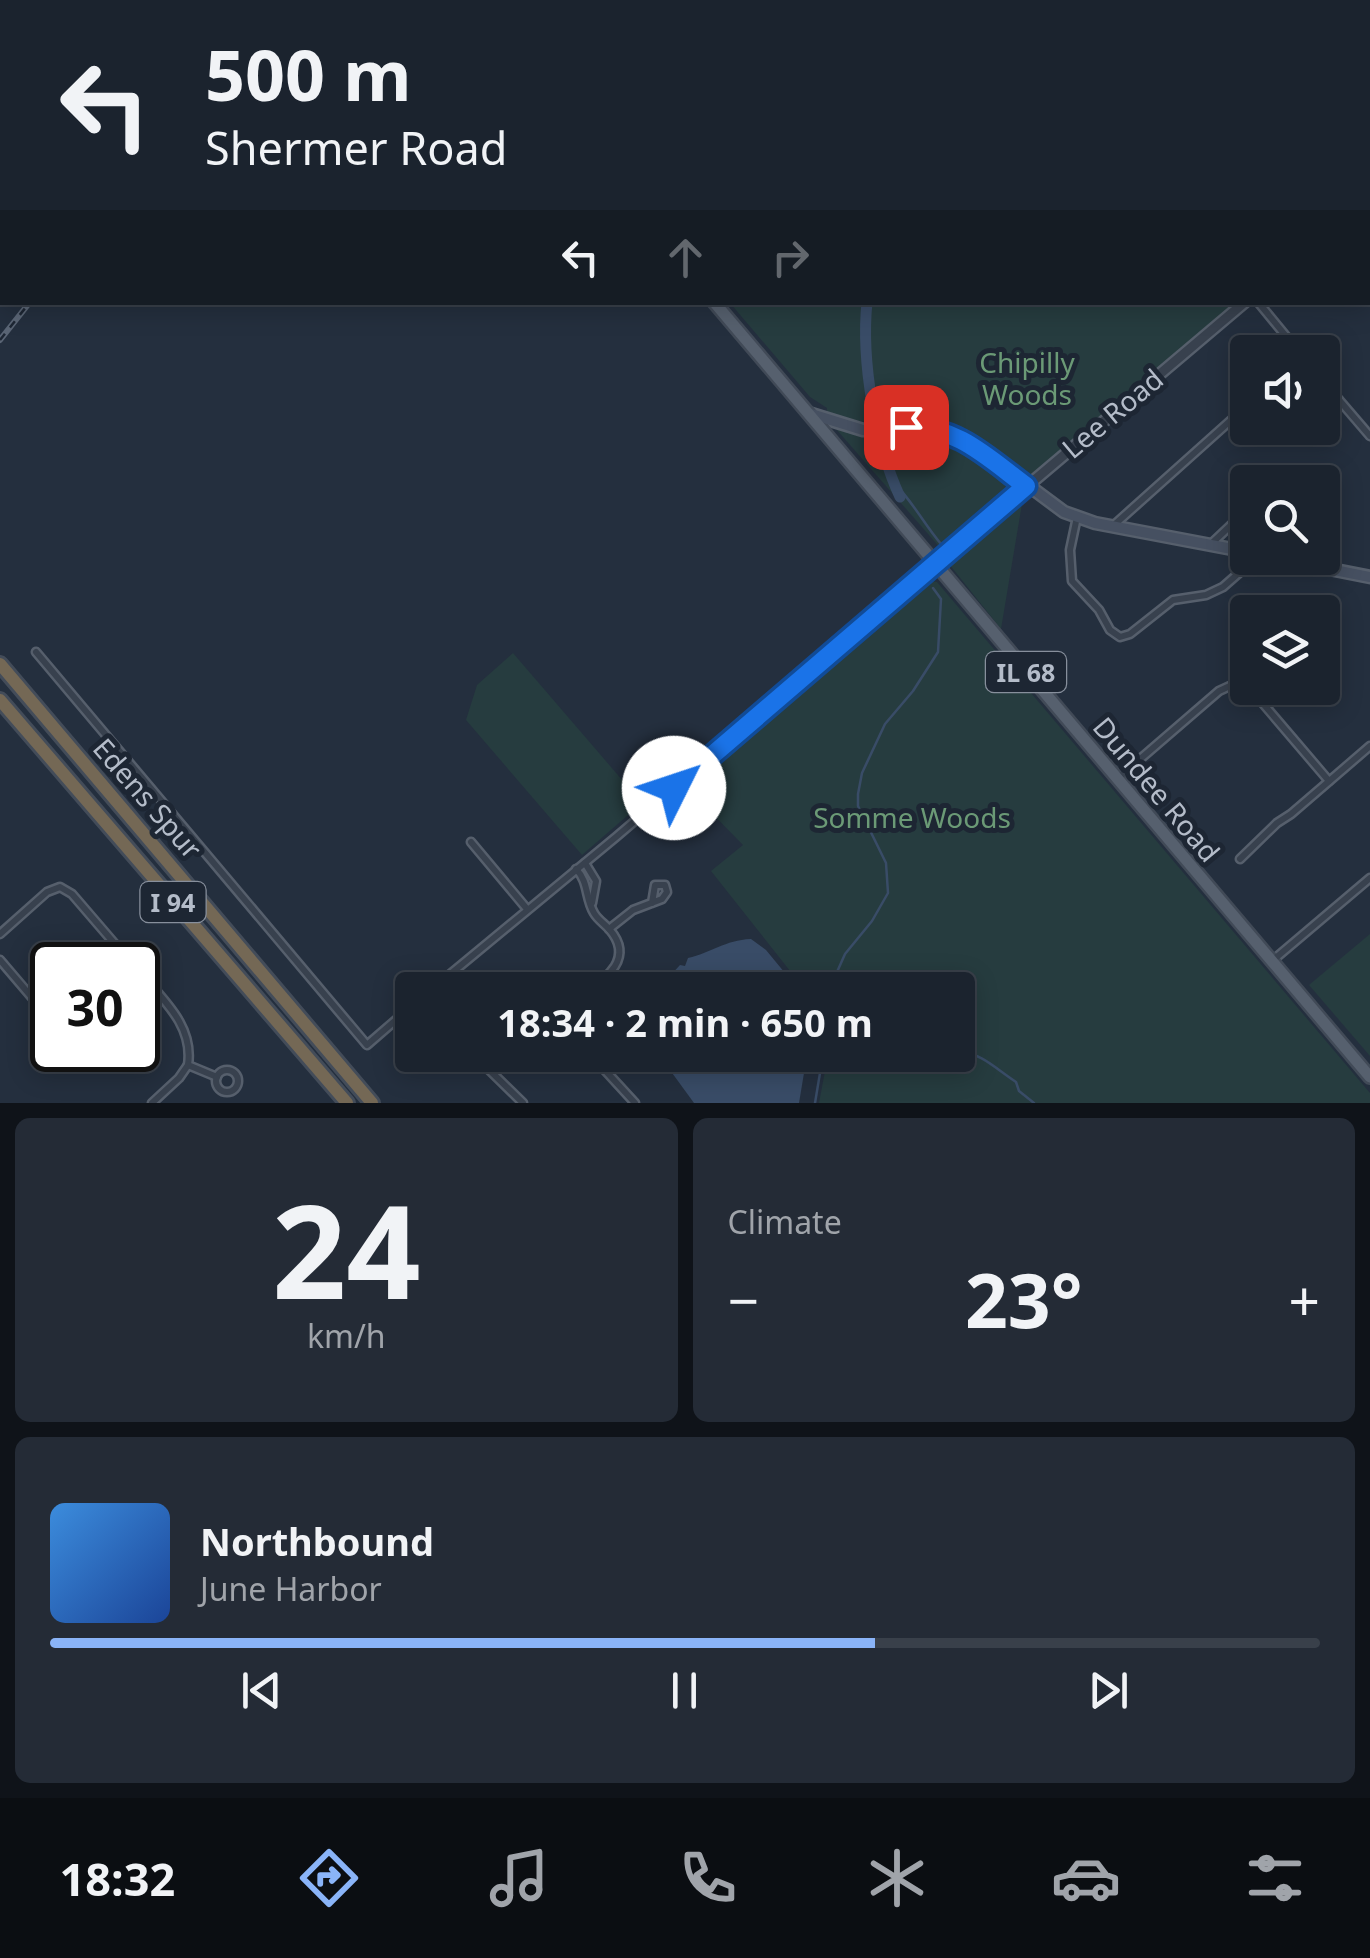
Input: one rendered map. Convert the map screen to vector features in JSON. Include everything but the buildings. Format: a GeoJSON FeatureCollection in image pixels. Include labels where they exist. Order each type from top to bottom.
{"type":"FeatureCollection","features":[{"type":"Feature","properties":{"kind":"highway","name":"Edens Spur"},"geometry":{"type":"LineString","coordinates":[[0,664],[372,1103]]}},
{"type":"Feature","properties":{"kind":"highway","name":"Edens Spur"},"geometry":{"type":"LineString","coordinates":[[0,700],[346,1103]]}},
{"type":"Feature","properties":{"kind":"main road","name":"Dundee Road"},"geometry":{"type":"LineString","coordinates":[[717,305],[1370,1077]]}},
{"type":"Feature","properties":{"kind":"main road"},"geometry":{"type":"LineString","coordinates":[[807,412],[870,430],[926,427],[949,432],[970,442],[1050,504],[1077,517],[1230,549]]}},
{"type":"Feature","properties":{"kind":"main road"},"geometry":{"type":"LineString","coordinates":[[1340,571],[1370,577]]}},
{"type":"Feature","properties":{"kind":"street","name":"Lee Road"},"geometry":{"type":"LineString","coordinates":[[452,972],[1241,305]]}},
{"type":"Feature","properties":{"kind":"street"},"geometry":{"type":"LineString","coordinates":[[1261,305],[1286,335]]}},
{"type":"Feature","properties":{"kind":"street"},"geometry":{"type":"LineString","coordinates":[[1340,401],[1370,436]]}},
{"type":"Feature","properties":{"kind":"street"},"geometry":{"type":"LineString","coordinates":[[1112,526],[1230,421]]}},
{"type":"Feature","properties":{"kind":"street"},"geometry":{"type":"LineString","coordinates":[[1077,517],[1070,550],[1072,581],[1099,610],[1110,630],[1120,637],[1130,634],[1173,600],[1206,594],[1236,575]]}},
{"type":"Feature","properties":{"kind":"street"},"geometry":{"type":"LineString","coordinates":[[1210,545],[1230,527]]}},
{"type":"Feature","properties":{"kind":"street"},"geometry":{"type":"LineString","coordinates":[[36,652],[367,1045],[395,1021]]}},
{"type":"Feature","properties":{"kind":"street"},"geometry":{"type":"LineString","coordinates":[[1116,780],[1232,685],[1254,693],[1329,781]]}},
{"type":"Feature","properties":{"kind":"street"},"geometry":{"type":"LineString","coordinates":[[1240,859],[1277,822],[1370,746]]}},
{"type":"Feature","properties":{"kind":"street"},"geometry":{"type":"LineString","coordinates":[[471,842],[527,909]]}},
{"type":"Feature","properties":{"kind":"street"},"geometry":{"type":"LineString","coordinates":[[585,863],[596,881],[592,909]]}},
{"type":"Feature","properties":{"kind":"street"},"geometry":{"type":"LineString","coordinates":[[576,869],[586,884],[592,909],[616,940],[620,957],[611,972]]}},
{"type":"Feature","properties":{"kind":"street"},"geometry":{"type":"LineString","coordinates":[[1271,962],[1370,878]]}},
{"type":"Feature","properties":{"kind":"street"},"geometry":{"type":"LineString","coordinates":[[0,934],[48,892],[60,887],[72,894],[113,942]]}},
{"type":"Feature","properties":{"kind":"street"},"geometry":{"type":"LineString","coordinates":[[609,929],[626,914],[652,903]]}},
{"type":"Feature","properties":{"kind":"street"},"geometry":{"type":"LineString","coordinates":[[0,960],[30,995]]}},
{"type":"Feature","properties":{"kind":"street"},"geometry":{"type":"LineString","coordinates":[[152,1103],[188,1065],[190,1046],[185,1030],[160,999]]}},
{"type":"Feature","properties":{"kind":"street"},"geometry":{"type":"LineString","coordinates":[[188,1065],[217,1077]]}},
{"type":"Feature","properties":{"kind":"street"},"geometry":{"type":"LineString","coordinates":[[491,1072],[522,1103]]}},
{"type":"Feature","properties":{"kind":"street"},"geometry":{"type":"LineString","coordinates":[[607,1072],[635,1103]]}},
{"type":"Feature","properties":{"kind":"green space","name":"Chipilly Woods"},"geometry":{"type":"Polygon","coordinates":[[[732,305],[1234,305],[1029,478],[986,443],[958,428],[843,418],[827,412],[732,305]]]}},
{"type":"Feature","properties":{"kind":"green space"},"geometry":{"type":"Polygon","coordinates":[[[836,429],[914,434],[948,441],[1000,472],[1016,490],[943,551],[836,429]]]}},
{"type":"Feature","properties":{"kind":"green space"},"geometry":{"type":"Polygon","coordinates":[[[1023,498],[1001,629],[949,564],[1023,498]]]}},
{"type":"Feature","properties":{"kind":"green space","name":"Somme Woods"},"geometry":{"type":"Polygon","coordinates":[[[926,580],[937,582],[1370,1093],[1370,1103],[819,1103],[825,1072],[975,1072],[975,972],[791,972],[711,871],[743,845],[684,785],[926,580]]]}},
{"type":"Feature","properties":{"kind":"green space"},"geometry":{"type":"Polygon","coordinates":[[[513,653],[642,803],[582,855],[466,720],[477,685],[513,653]]]}},
{"type":"Feature","properties":{"kind":"green space"},"geometry":{"type":"Polygon","coordinates":[[[1370,934],[1370,1056],[1309,985],[1370,934]]]}},
{"type":"Feature","properties":{"kind":"water"},"geometry":{"type":"Polygon","coordinates":[[[751,939],[784,972],[674,972],[680,965],[685,966],[688,958],[751,939]]]}},
{"type":"Feature","properties":{"kind":"water"},"geometry":{"type":"Polygon","coordinates":[[[671,1072],[804,1072],[799,1103],[694,1103],[671,1072]]]}},
{"type":"Feature","properties":{"kind":"waterway"},"geometry":{"type":"LineString","coordinates":[[867,305],[866,350],[872,401],[883,452],[900,497]]}},
{"type":"Feature","properties":{"kind":"waterway"},"geometry":{"type":"LineString","coordinates":[[893,482],[941,544]]}},
{"type":"Feature","properties":{"kind":"waterway"},"geometry":{"type":"LineString","coordinates":[[837,972],[845,954],[872,921],[888,893],[886,863],[858,806],[858,794],[862,773],[885,724],[938,652],[941,599],[933,588]]}},
{"type":"Feature","properties":{"kind":"waterway"},"geometry":{"type":"LineString","coordinates":[[975,1055],[1016,1082],[1019,1091],[1034,1103]]}},
{"type":"Feature","properties":{"kind":"waterway"},"geometry":{"type":"LineString","coordinates":[[815,1103],[820,1072]]}},
{"type":"Feature","properties":{"kind":"railway"},"geometry":{"type":"LineString","coordinates":[[0,340],[28,305]]}},
{"type":"Feature","properties":{"kind":"route"},"geometry":{"type":"LineString","coordinates":[[674,788],[1026,486],[970,442],[949,432],[906,427]]}}]}
